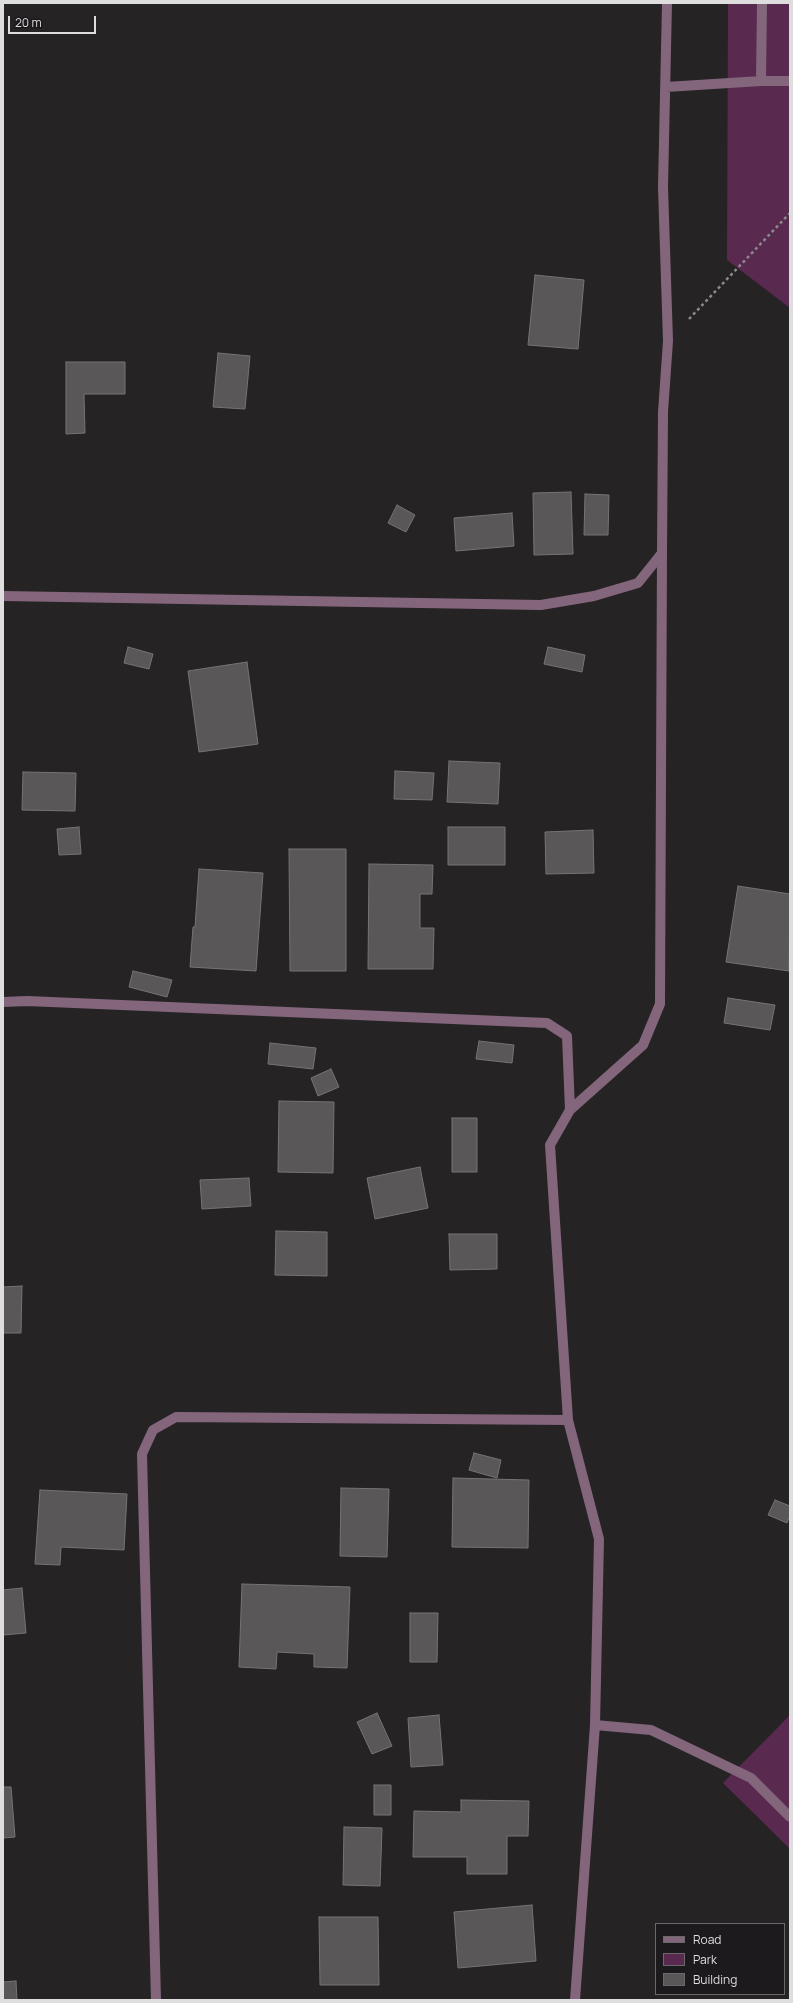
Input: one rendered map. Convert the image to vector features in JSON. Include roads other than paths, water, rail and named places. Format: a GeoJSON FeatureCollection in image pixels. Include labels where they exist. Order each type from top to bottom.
{"type":"FeatureCollection","features":[{"type":"Feature","properties":{"kind":"street"},"geometry":{"type":"LineString","coordinates":[[574,2000],[595,1726],[599,1539],[568,1420],[550,1145],[570,1110],[643,1045],[660,1004],[663,412],[668,341],[663,187],[667,3]]}},
{"type":"Feature","properties":{"kind":"street"},"geometry":{"type":"LineString","coordinates":[[761,81],[762,3]]}},
{"type":"Feature","properties":{"kind":"street"},"geometry":{"type":"LineString","coordinates":[[666,87],[761,81],[790,82]]}},
{"type":"Feature","properties":{"kind":"street"},"geometry":{"type":"LineString","coordinates":[[3,596],[541,605],[594,596],[638,583],[662,553]]}},
{"type":"Feature","properties":{"kind":"street"},"geometry":{"type":"LineString","coordinates":[[3,1002],[42,1002],[547,1023],[567,1036],[570,1110]]}},
{"type":"Feature","properties":{"kind":"street"},"geometry":{"type":"LineString","coordinates":[[156,2000],[142,1454],[153,1430],[176,1417],[568,1420]]}},
{"type":"Feature","properties":{"kind":"street"},"geometry":{"type":"LineString","coordinates":[[595,1726],[651,1730],[751,1778],[790,1816]]}}]}
